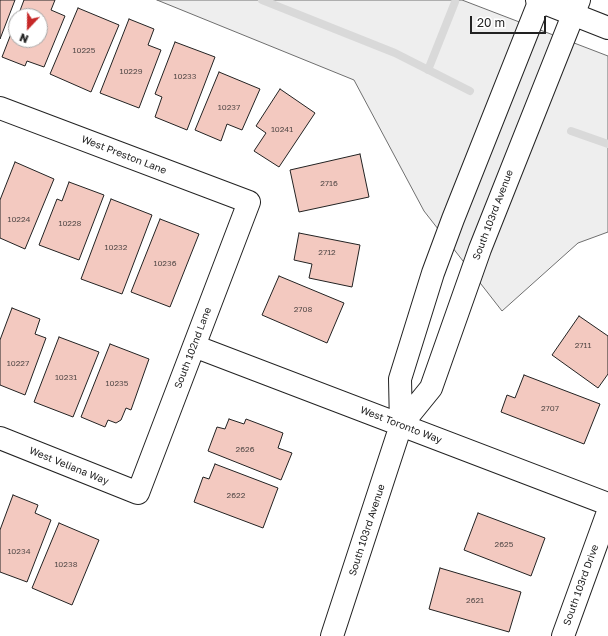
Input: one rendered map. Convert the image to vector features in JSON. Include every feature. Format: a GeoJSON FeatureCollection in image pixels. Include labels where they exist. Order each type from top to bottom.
{"type":"FeatureCollection","features":[{"type":"Feature","properties":{"kind":"street"},"geometry":{"type":"LineString","coordinates":[[539,0],[576,7],[608,28]]}},
{"type":"Feature","properties":{"kind":"street","name":"South 103rd Avenue"},"geometry":{"type":"LineString","coordinates":[[332,636],[401,424],[400,379],[433,274],[539,0]]}},
{"type":"Feature","properties":{"kind":"street","name":"South 103rd Avenue"},"geometry":{"type":"LineString","coordinates":[[401,424],[431,388],[480,249],[576,7]]}},
{"type":"Feature","properties":{"kind":"street","name":"West Preston Lane"},"geometry":{"type":"LineString","coordinates":[[0,108],[248,202]]}},
{"type":"Feature","properties":{"kind":"street","name":"South 102nd Lane"},"geometry":{"type":"LineString","coordinates":[[138,493],[248,202]]}},
{"type":"Feature","properties":{"kind":"street","name":"West Toronto Way"},"geometry":{"type":"LineString","coordinates":[[194,346],[608,504]]}},
{"type":"Feature","properties":{"kind":"street","name":"West Veliana Way"},"geometry":{"type":"LineString","coordinates":[[0,438],[138,493]]}},
{"type":"Feature","properties":{"kind":"street","name":"South 103rd Drive"},"geometry":{"type":"LineString","coordinates":[[563,636],[608,512]]}},
{"type":"Feature","properties":{"kind":"shaded area"},"geometry":{"type":"Polygon","coordinates":[[[157,0],[462,0],[608,56],[608,232],[578,243],[502,311],[424,211],[354,80],[157,0]]]}},
{"type":"Feature","properties":{"kind":"building"},"geometry":{"type":"Polygon","coordinates":[[[0,0],[15,0],[12,8],[8,8],[8,18],[0,39],[0,0]]]}},
{"type":"Feature","properties":{"kind":"building"},"geometry":{"type":"Polygon","coordinates":[[[24,0],[55,0],[51,10],[65,16],[44,67],[27,61],[25,66],[2,57],[8,42],[8,48],[48,48],[48,8],[21,8],[24,0]]]}},
{"type":"Feature","properties":{"kind":"building"},"geometry":{"type":"Polygon","coordinates":[[[78,8],[119,25],[91,92],[50,74],[78,8]]]}},
{"type":"Feature","properties":{"kind":"building"},"geometry":{"type":"Polygon","coordinates":[[[129,19],[154,29],[148,45],[161,50],[139,108],[100,93],[129,19]]]}},
{"type":"Feature","properties":{"kind":"building"},"geometry":{"type":"Polygon","coordinates":[[[175,42],[215,57],[187,130],[155,117],[162,97],[155,94],[175,42]]]}},
{"type":"Feature","properties":{"kind":"building"},"geometry":{"type":"Polygon","coordinates":[[[219,72],[260,89],[242,130],[227,124],[221,141],[195,130],[219,72]]]}},
{"type":"Feature","properties":{"kind":"building"},"geometry":{"type":"Polygon","coordinates":[[[280,89],[315,113],[279,167],[254,151],[266,133],[256,126],[280,89]]]}},
{"type":"Feature","properties":{"kind":"building"},"geometry":{"type":"Polygon","coordinates":[[[360,154],[369,197],[299,212],[290,170],[360,154]]]}},
{"type":"Feature","properties":{"kind":"building"},"geometry":{"type":"Polygon","coordinates":[[[15,162],[54,179],[25,249],[0,238],[0,200],[15,162]]]}},
{"type":"Feature","properties":{"kind":"building"},"geometry":{"type":"Polygon","coordinates":[[[69,182],[104,195],[79,260],[39,245],[57,199],[62,201],[69,182]]]}},
{"type":"Feature","properties":{"kind":"building"},"geometry":{"type":"Polygon","coordinates":[[[111,199],[152,215],[122,294],[81,279],[111,199]]]}},
{"type":"Feature","properties":{"kind":"building"},"geometry":{"type":"Polygon","coordinates":[[[160,219],[199,234],[170,307],[131,292],[160,219]]]}},
{"type":"Feature","properties":{"kind":"building"},"geometry":{"type":"Polygon","coordinates":[[[299,233],[360,245],[352,287],[309,278],[312,264],[294,260],[299,233]]]}},
{"type":"Feature","properties":{"kind":"building"},"geometry":{"type":"Polygon","coordinates":[[[279,276],[344,303],[327,343],[262,315],[279,276]]]}},
{"type":"Feature","properties":{"kind":"building"},"geometry":{"type":"Polygon","coordinates":[[[12,308],[40,319],[35,334],[46,338],[25,395],[0,385],[0,340],[12,308]]]}},
{"type":"Feature","properties":{"kind":"building"},"geometry":{"type":"Polygon","coordinates":[[[579,316],[608,336],[608,374],[598,388],[552,355],[579,316]]]}},
{"type":"Feature","properties":{"kind":"building"},"geometry":{"type":"Polygon","coordinates":[[[59,337],[99,352],[73,417],[34,402],[59,337]]]}},
{"type":"Feature","properties":{"kind":"building"},"geometry":{"type":"Polygon","coordinates":[[[110,344],[149,359],[131,410],[126,408],[121,420],[116,423],[108,420],[105,427],[81,417],[110,344]]]}},
{"type":"Feature","properties":{"kind":"building"},"geometry":{"type":"Polygon","coordinates":[[[524,375],[600,404],[584,444],[501,412],[507,395],[515,398],[524,375]]]}},
{"type":"Feature","properties":{"kind":"building"},"geometry":{"type":"Polygon","coordinates":[[[229,419],[244,424],[246,419],[283,433],[278,448],[292,453],[281,480],[208,451],[217,427],[225,429],[229,419]]]}},
{"type":"Feature","properties":{"kind":"building"},"geometry":{"type":"Polygon","coordinates":[[[215,464],[278,488],[263,528],[194,502],[203,477],[209,479],[215,464]]]}},
{"type":"Feature","properties":{"kind":"building"},"geometry":{"type":"Polygon","coordinates":[[[13,495],[38,505],[35,513],[51,520],[27,582],[0,572],[0,530],[13,495]]]}},
{"type":"Feature","properties":{"kind":"building"},"geometry":{"type":"Polygon","coordinates":[[[478,513],[545,538],[531,576],[464,550],[478,513]]]}},
{"type":"Feature","properties":{"kind":"building"},"geometry":{"type":"Polygon","coordinates":[[[59,523],[99,540],[72,605],[32,588],[59,523]]]}},
{"type":"Feature","properties":{"kind":"building"},"geometry":{"type":"Polygon","coordinates":[[[440,568],[521,592],[509,632],[429,609],[440,568]]]}},
{"type":"Feature","properties":{"kind":"waterway"},"geometry":{"type":"LineString","coordinates":[[262,0],[395,53],[470,91]]}},
{"type":"Feature","properties":{"kind":"waterway"},"geometry":{"type":"LineString","coordinates":[[428,70],[455,2]]}},
{"type":"Feature","properties":{"kind":"waterway"},"geometry":{"type":"LineString","coordinates":[[571,131],[608,144]]}}]}
